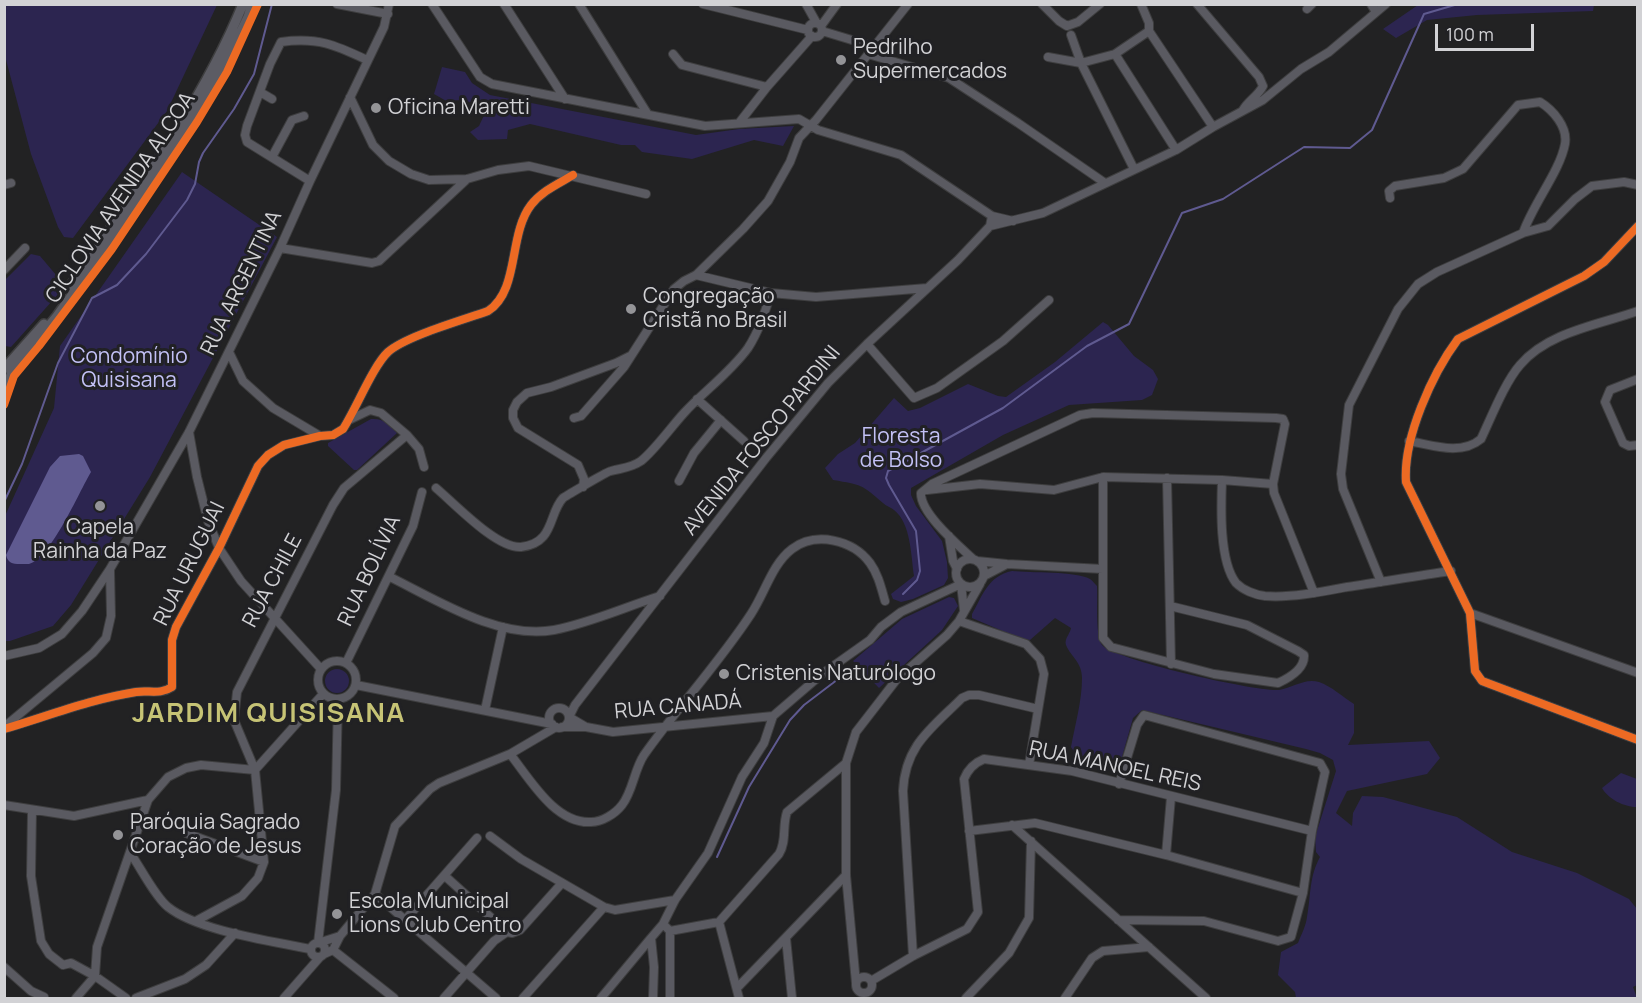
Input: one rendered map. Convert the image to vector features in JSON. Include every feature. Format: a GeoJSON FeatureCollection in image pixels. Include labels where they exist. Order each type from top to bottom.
{"type":"FeatureCollection","features":[{"type":"Feature","properties":{"kind":"main road"},"geometry":{"type":"LineString","coordinates":[[4,369],[46,322],[158,160],[222,53],[243,4]]}},
{"type":"Feature","properties":{"kind":"main road"},"geometry":{"type":"LineString","coordinates":[[4,394],[13,369],[57,316],[169,158],[226,62],[252,4]]}},
{"type":"Feature","properties":{"kind":"street"},"geometry":{"type":"LineString","coordinates":[[337,4],[388,14]]}},
{"type":"Feature","properties":{"kind":"street","name":"RUA ARGENTINA"},"geometry":{"type":"LineString","coordinates":[[4,656],[39,648],[62,634],[82,611],[110,569],[189,432],[229,352],[384,27],[389,4]]}},
{"type":"Feature","properties":{"kind":"street"},"geometry":{"type":"LineString","coordinates":[[432,4],[484,80],[497,86],[647,113],[705,126],[799,119],[818,130],[901,154],[992,216],[1013,221]]}},
{"type":"Feature","properties":{"kind":"street"},"geometry":{"type":"LineString","coordinates":[[504,4],[565,99]]}},
{"type":"Feature","properties":{"kind":"street"},"geometry":{"type":"LineString","coordinates":[[579,4],[647,113]]}},
{"type":"Feature","properties":{"kind":"street"},"geometry":{"type":"LineString","coordinates":[[703,4],[732,8],[818,36],[820,26],[837,4]]}},
{"type":"Feature","properties":{"kind":"street"},"geometry":{"type":"LineString","coordinates":[[806,4],[820,26]]}},
{"type":"Feature","properties":{"kind":"street"},"geometry":{"type":"LineString","coordinates":[[574,418],[581,416],[624,367],[674,289],[684,280],[696,276],[768,201],[790,162],[799,138],[816,120],[908,4]]}},
{"type":"Feature","properties":{"kind":"street"},"geometry":{"type":"LineString","coordinates":[[1042,4],[1067,26],[1078,22],[1100,4]]}},
{"type":"Feature","properties":{"kind":"street"},"geometry":{"type":"LineString","coordinates":[[1141,4],[1149,23],[1149,31],[1213,127]]}},
{"type":"Feature","properties":{"kind":"street"},"geometry":{"type":"LineString","coordinates":[[1197,4],[1259,77],[1263,86],[1246,104],[1242,112]]}},
{"type":"Feature","properties":{"kind":"street"},"geometry":{"type":"LineString","coordinates":[[1371,4],[1376,12]]}},
{"type":"Feature","properties":{"kind":"street"},"geometry":{"type":"LineString","coordinates":[[992,216],[990,226],[1043,213],[1176,150],[1263,100],[1301,69],[1329,52],[1386,4]]}},
{"type":"Feature","properties":{"kind":"street"},"geometry":{"type":"LineString","coordinates":[[739,123],[810,33],[809,25],[820,26],[875,46]]}},
{"type":"Feature","properties":{"kind":"street"},"geometry":{"type":"LineString","coordinates":[[1048,57],[1081,63],[1115,54],[1149,31]]}},
{"type":"Feature","properties":{"kind":"street"},"geometry":{"type":"LineString","coordinates":[[1071,35],[1081,63],[1134,169]]}},
{"type":"Feature","properties":{"kind":"street"},"geometry":{"type":"LineString","coordinates":[[310,181],[247,142],[245,135],[247,126],[270,64],[281,42],[295,40],[333,44],[367,60]]}},
{"type":"Feature","properties":{"kind":"street"},"geometry":{"type":"LineString","coordinates":[[673,54],[682,65],[767,87]]}},
{"type":"Feature","properties":{"kind":"street"},"geometry":{"type":"LineString","coordinates":[[868,54],[949,78],[1106,183]]}},
{"type":"Feature","properties":{"kind":"street"},"geometry":{"type":"LineString","coordinates":[[1115,54],[1176,150]]}},
{"type":"Feature","properties":{"kind":"street"},"geometry":{"type":"LineString","coordinates":[[260,92],[272,99]]}},
{"type":"Feature","properties":{"kind":"street"},"geometry":{"type":"LineString","coordinates":[[350,98],[373,145],[389,161],[411,174],[429,180],[467,179],[498,170],[529,166],[646,194]]}},
{"type":"Feature","properties":{"kind":"street"},"geometry":{"type":"LineString","coordinates":[[1390,198],[1389,191],[1395,186],[1444,178],[1463,169],[1518,105],[1540,102],[1551,109],[1562,126],[1566,142],[1557,164],[1529,215],[1523,233]]}},
{"type":"Feature","properties":{"kind":"street"},"geometry":{"type":"LineString","coordinates":[[272,157],[292,120],[304,116]]}},
{"type":"Feature","properties":{"kind":"street"},"geometry":{"type":"LineString","coordinates":[[349,420],[388,351],[410,339],[488,311],[496,306],[504,294],[521,222],[531,204],[544,192],[573,176]]}},
{"type":"Feature","properties":{"kind":"street"},"geometry":{"type":"LineString","coordinates":[[280,248],[372,263],[379,261],[467,179]]}},
{"type":"Feature","properties":{"kind":"street"},"geometry":{"type":"LineString","coordinates":[[1381,582],[1343,489],[1341,474],[1349,405],[1398,309],[1418,284],[1437,272],[1523,233],[1548,226],[1575,199],[1592,186],[1624,182],[1638,185]]}},
{"type":"Feature","properties":{"kind":"street","name":"AVENIDA FOSCO PARDINI"},"geometry":{"type":"LineString","coordinates":[[569,717],[575,705],[828,383],[958,260],[990,226]]}},
{"type":"Feature","properties":{"kind":"street"},"geometry":{"type":"LineString","coordinates":[[1638,226],[1604,262],[1584,276],[1458,339],[1442,364],[1417,417],[1409,441],[1405,469],[1406,482],[1470,613],[1475,671],[1482,681],[1638,740]]}},
{"type":"Feature","properties":{"kind":"street"},"geometry":{"type":"LineString","coordinates":[[4,270],[25,249]]}},
{"type":"Feature","properties":{"kind":"street"},"geometry":{"type":"LineString","coordinates":[[696,276],[771,293],[816,297],[927,288]]}},
{"type":"Feature","properties":{"kind":"street"},"geometry":{"type":"LineString","coordinates":[[436,488],[490,534],[507,545],[519,547],[531,545],[540,539],[552,524],[558,505],[565,496],[609,471],[627,468],[642,460],[697,399],[730,368],[748,348],[759,327],[771,293]]}},
{"type":"Feature","properties":{"kind":"street"},"geometry":{"type":"LineString","coordinates":[[867,344],[914,398],[937,388],[1004,341],[1049,300]]}},
{"type":"Feature","properties":{"kind":"street"},"geometry":{"type":"LineString","coordinates":[[1409,441],[1461,449],[1472,447],[1481,440],[1519,365],[1542,345],[1560,336],[1638,311]]}},
{"type":"Feature","properties":{"kind":"street"},"geometry":{"type":"LineString","coordinates":[[229,352],[243,381],[273,408],[320,436]]}},
{"type":"Feature","properties":{"kind":"street"},"geometry":{"type":"LineString","coordinates":[[583,487],[584,479],[578,465],[518,428],[513,418],[513,410],[517,402],[527,393],[552,387],[631,356]]}},
{"type":"Feature","properties":{"kind":"street"},"geometry":{"type":"LineString","coordinates":[[1638,379],[1610,390],[1605,402],[1623,443],[1629,446],[1638,445]]}},
{"type":"Feature","properties":{"kind":"street"},"geometry":{"type":"LineString","coordinates":[[697,399],[744,441]]}},
{"type":"Feature","properties":{"kind":"street"},"geometry":{"type":"LineString","coordinates":[[349,420],[370,410],[381,413],[408,435],[419,449],[424,467]]}},
{"type":"Feature","properties":{"kind":"street"},"geometry":{"type":"LineString","coordinates":[[927,490],[932,484],[1080,415],[1093,413],[1283,419],[1285,424],[1273,484],[1274,494],[1314,593]]}},
{"type":"Feature","properties":{"kind":"street","name":"RUA URUGUAI"},"geometry":{"type":"LineString","coordinates":[[4,728],[109,696],[143,691],[164,692],[172,687],[172,640],[176,627],[219,548],[258,466],[268,455],[284,445],[333,435],[343,429],[349,420]]}},
{"type":"Feature","properties":{"kind":"street"},"geometry":{"type":"LineString","coordinates":[[679,481],[694,453],[721,420]]}},
{"type":"Feature","properties":{"kind":"street"},"geometry":{"type":"LineString","coordinates":[[189,432],[208,521],[219,548],[241,581],[321,669]]}},
{"type":"Feature","properties":{"kind":"street","name":"RUA CHILE"},"geometry":{"type":"LineString","coordinates":[[255,770],[234,720],[237,692],[333,505],[344,488],[408,435]]}},
{"type":"Feature","properties":{"kind":"street"},"geometry":{"type":"LineString","coordinates":[[858,999],[846,875],[846,763],[856,732],[897,679],[947,635],[959,621],[982,580],[983,567],[949,536],[922,502],[921,493],[927,490],[980,484],[1054,490],[1103,477],[1222,480],[1273,484]]}},
{"type":"Feature","properties":{"kind":"street"},"geometry":{"type":"LineString","coordinates":[[1103,477],[1103,638],[1111,647],[1214,674],[1278,682],[1286,680],[1300,668],[1304,661],[1304,655],[1298,651],[1247,625],[1170,606]]}},
{"type":"Feature","properties":{"kind":"street"},"geometry":{"type":"LineString","coordinates":[[1167,478],[1171,664]]}},
{"type":"Feature","properties":{"kind":"street"},"geometry":{"type":"LineString","coordinates":[[1222,480],[1220,518],[1228,565],[1235,582],[1242,588],[1266,596],[1314,593],[1451,571]]}},
{"type":"Feature","properties":{"kind":"street","name":"RUA BOLÍVIA"},"geometry":{"type":"LineString","coordinates":[[346,663],[413,526],[422,492]]}},
{"type":"Feature","properties":{"kind":"street"},"geometry":{"type":"LineString","coordinates":[[949,536],[964,610]]}},
{"type":"Feature","properties":{"kind":"street"},"geometry":{"type":"LineString","coordinates":[[510,754],[556,810],[577,821],[591,822],[616,812],[623,804],[642,759],[752,613],[781,561],[800,544],[822,539],[848,545],[869,562],[885,601]]}},
{"type":"Feature","properties":{"kind":"street"},"geometry":{"type":"LineString","coordinates":[[957,569],[965,560],[975,560],[1103,569]]}},
{"type":"Feature","properties":{"kind":"street"},"geometry":{"type":"LineString","coordinates":[[959,581],[968,587],[1007,564]]}},
{"type":"Feature","properties":{"kind":"street"},"geometry":{"type":"LineString","coordinates":[[4,728],[93,653],[106,638],[111,616],[110,569]]}},
{"type":"Feature","properties":{"kind":"street"},"geometry":{"type":"LineString","coordinates":[[390,577],[476,619],[503,627],[552,630],[660,596]]}},
{"type":"Feature","properties":{"kind":"street"},"geometry":{"type":"LineString","coordinates":[[601,999],[663,924],[675,900],[708,853],[742,777],[764,743],[773,716],[822,674],[870,640],[880,627],[901,612],[948,589],[959,581]]}},
{"type":"Feature","properties":{"kind":"street"},"geometry":{"type":"LineString","coordinates":[[1470,613],[1638,673]]}},
{"type":"Feature","properties":{"kind":"street"},"geometry":{"type":"LineString","coordinates":[[959,621],[1026,644],[1040,659],[1044,674],[1029,765]]}},
{"type":"Feature","properties":{"kind":"street"},"geometry":{"type":"LineString","coordinates":[[485,710],[503,627]]}},
{"type":"Feature","properties":{"kind":"street"},"geometry":{"type":"LineString","coordinates":[[330,662],[346,663],[355,673],[356,685],[349,695],[338,699],[323,694],[317,680],[321,669],[330,662]]}},
{"type":"Feature","properties":{"kind":"street"},"geometry":{"type":"LineString","coordinates":[[356,685],[528,718],[557,726],[586,727]]}},
{"type":"Feature","properties":{"kind":"street"},"geometry":{"type":"LineString","coordinates":[[196,921],[242,896],[258,878],[264,862],[255,770],[323,694]]}},
{"type":"Feature","properties":{"kind":"street"},"geometry":{"type":"LineString","coordinates":[[914,956],[903,791],[903,774],[908,758],[920,739],[969,695],[979,695],[1038,709]]}},
{"type":"Feature","properties":{"kind":"street"},"geometry":{"type":"LineString","coordinates":[[318,943],[336,790],[338,699]]}},
{"type":"Feature","properties":{"kind":"street"},"geometry":{"type":"LineString","coordinates":[[528,718],[575,705]]}},
{"type":"Feature","properties":{"kind":"street"},"geometry":{"type":"LineString","coordinates":[[561,708],[567,711],[569,717],[586,727]]}},
{"type":"Feature","properties":{"kind":"street"},"geometry":{"type":"LineString","coordinates":[[551,712],[550,718],[557,726]]}},
{"type":"Feature","properties":{"kind":"street"},"geometry":{"type":"LineString","coordinates":[[1118,920],[1204,921],[1278,941],[1287,940],[1291,937],[1303,893],[1312,831],[1325,772],[1320,763],[1148,715],[1140,718],[1137,725],[1119,784]]}},
{"type":"Feature","properties":{"kind":"street","name":"RUA CANADÁ"},"geometry":{"type":"LineString","coordinates":[[586,727],[613,732],[773,716]]}},
{"type":"Feature","properties":{"kind":"street"},"geometry":{"type":"LineString","coordinates":[[284,999],[322,956],[333,950],[340,936],[375,894],[394,825],[402,816],[439,783],[510,754],[557,726],[566,724],[569,717]]}},
{"type":"Feature","properties":{"kind":"street","name":"RUA MANOEL REIS"},"geometry":{"type":"LineString","coordinates":[[871,981],[967,929],[978,912],[964,779],[967,771],[984,759],[1072,771],[1312,831]]}},
{"type":"Feature","properties":{"kind":"street"},"geometry":{"type":"LineString","coordinates":[[670,931],[719,922],[779,854],[783,846],[785,819],[788,812],[846,763]]}},
{"type":"Feature","properties":{"kind":"street"},"geometry":{"type":"LineString","coordinates":[[76,999],[94,976],[97,947],[148,800],[168,777],[186,768],[201,765],[255,770]]}},
{"type":"Feature","properties":{"kind":"street"},"geometry":{"type":"LineString","coordinates":[[1166,855],[1171,797]]}},
{"type":"Feature","properties":{"kind":"street"},"geometry":{"type":"LineString","coordinates":[[4,805],[74,816],[148,800]]}},
{"type":"Feature","properties":{"kind":"street"},"geometry":{"type":"LineString","coordinates":[[32,810],[31,876],[41,941],[49,954],[63,965],[71,963],[126,999]]}},
{"type":"Feature","properties":{"kind":"street"},"geometry":{"type":"LineString","coordinates":[[969,831],[1035,824],[1166,855],[1303,893]]}},
{"type":"Feature","properties":{"kind":"street"},"geometry":{"type":"LineString","coordinates":[[1012,825],[1206,999]]}},
{"type":"Feature","properties":{"kind":"street"},"geometry":{"type":"LineString","coordinates":[[186,833],[264,862]]}},
{"type":"Feature","properties":{"kind":"street"},"geometry":{"type":"LineString","coordinates":[[490,836],[521,859],[604,907],[615,909],[675,900]]}},
{"type":"Feature","properties":{"kind":"street"},"geometry":{"type":"LineString","coordinates":[[405,920],[477,838]]}},
{"type":"Feature","properties":{"kind":"street"},"geometry":{"type":"LineString","coordinates":[[966,999],[1009,953],[1029,918],[1031,841]]}},
{"type":"Feature","properties":{"kind":"street"},"geometry":{"type":"LineString","coordinates":[[131,854],[166,906],[196,921],[235,933],[310,949],[314,956],[322,956]]}},
{"type":"Feature","properties":{"kind":"street"},"geometry":{"type":"LineString","coordinates":[[737,988],[846,875]]}},
{"type":"Feature","properties":{"kind":"street"},"geometry":{"type":"LineString","coordinates":[[445,876],[507,932],[512,933],[520,930],[562,883]]}},
{"type":"Feature","properties":{"kind":"street"},"geometry":{"type":"LineString","coordinates":[[375,894],[496,999]]}},
{"type":"Feature","properties":{"kind":"street"},"geometry":{"type":"LineString","coordinates":[[523,999],[604,907]]}},
{"type":"Feature","properties":{"kind":"street"},"geometry":{"type":"LineString","coordinates":[[719,922],[739,999]]}},
{"type":"Feature","properties":{"kind":"street"},"geometry":{"type":"LineString","coordinates":[[663,924],[670,931],[670,999]]}},
{"type":"Feature","properties":{"kind":"street"},"geometry":{"type":"LineString","coordinates":[[444,999],[494,941],[507,932]]}},
{"type":"Feature","properties":{"kind":"street"},"geometry":{"type":"LineString","coordinates":[[136,999],[185,979],[206,965],[235,933]]}},
{"type":"Feature","properties":{"kind":"street"},"geometry":{"type":"LineString","coordinates":[[310,949],[313,945],[340,936]]}},
{"type":"Feature","properties":{"kind":"street"},"geometry":{"type":"LineString","coordinates":[[651,938],[653,999]]}},
{"type":"Feature","properties":{"kind":"street"},"geometry":{"type":"LineString","coordinates":[[786,938],[792,999]]}},
{"type":"Feature","properties":{"kind":"street"},"geometry":{"type":"LineString","coordinates":[[318,943],[325,948],[322,956]]}},
{"type":"Feature","properties":{"kind":"street"},"geometry":{"type":"LineString","coordinates":[[1065,999],[1092,958],[1103,951],[1149,947]]}},
{"type":"Feature","properties":{"kind":"street"},"geometry":{"type":"LineString","coordinates":[[333,950],[394,999]]}},
{"type":"Feature","properties":{"kind":"street"},"geometry":{"type":"LineString","coordinates":[[4,967],[31,991],[44,997]]}},
{"type":"Feature","properties":{"kind":"street"},"geometry":{"type":"LineString","coordinates":[[861,978],[867,978],[871,981],[872,986],[869,995],[862,993],[856,986],[861,978]]}},
{"type":"Feature","properties":{"kind":"green space"},"geometry":{"type":"Polygon","coordinates":[[[4,5],[217,5],[167,111],[73,238],[64,237],[58,227],[31,154],[5,56],[4,5]]]}},
{"type":"Feature","properties":{"kind":"green space"},"geometry":{"type":"Polygon","coordinates":[[[1418,5],[1594,5],[1593,11],[1477,15],[1427,20],[1396,38],[1383,29],[1418,5]]]}},
{"type":"Feature","properties":{"kind":"green space"},"geometry":{"type":"Polygon","coordinates":[[[442,67],[465,72],[472,83],[490,95],[696,135],[739,129],[794,126],[783,146],[754,140],[692,159],[642,152],[635,145],[621,145],[530,124],[508,130],[507,139],[478,140],[470,132],[479,126],[486,111],[468,102],[459,100],[448,102],[434,94],[442,67]]]}},
{"type":"Feature","properties":{"kind":"green space","name":"Condomínio Quisisana"},"geometry":{"type":"Polygon","coordinates":[[[182,172],[277,237],[150,477],[71,605],[53,626],[5,641],[5,516],[54,408],[60,346],[182,172]]]}},
{"type":"Feature","properties":{"kind":"green space"},"geometry":{"type":"Polygon","coordinates":[[[31,254],[40,256],[62,282],[61,291],[11,347],[5,346],[5,280],[31,254]]]}},
{"type":"Feature","properties":{"kind":"green space","name":"Floresta de Bolso"},"geometry":{"type":"Polygon","coordinates":[[[1103,322],[1134,356],[1153,370],[1158,379],[1152,395],[1142,400],[1069,405],[1003,435],[911,488],[911,495],[916,506],[942,541],[948,578],[944,585],[913,599],[901,602],[893,599],[891,594],[914,576],[904,523],[894,510],[865,489],[856,484],[833,480],[825,468],[838,454],[855,443],[894,398],[908,411],[920,408],[968,384],[1006,397],[1055,362],[1103,322]]]}},
{"type":"Feature","properties":{"kind":"green space"},"geometry":{"type":"Polygon","coordinates":[[[371,419],[383,421],[397,433],[357,470],[354,470],[328,446],[328,443],[371,419]]]}},
{"type":"Feature","properties":{"kind":"green space"},"geometry":{"type":"Polygon","coordinates":[[[1012,571],[1064,573],[1083,576],[1091,580],[1097,586],[1100,640],[1102,645],[1112,651],[1187,674],[1244,686],[1279,690],[1303,682],[1319,682],[1354,704],[1354,733],[1348,745],[1429,741],[1440,758],[1427,774],[1347,791],[1336,813],[1352,826],[1353,813],[1362,796],[1383,797],[1457,817],[1512,852],[1577,873],[1629,899],[1637,909],[1637,985],[1633,987],[1637,998],[1296,998],[1295,992],[1278,975],[1281,952],[1298,943],[1306,924],[1312,879],[1320,857],[1316,852],[1315,837],[1336,771],[1333,760],[1306,749],[1142,710],[1133,718],[1120,764],[1112,770],[1095,766],[1084,760],[1071,747],[1080,704],[1082,672],[1066,645],[1071,628],[1055,618],[1030,640],[1019,638],[972,618],[987,587],[997,577],[1012,571]]]}},
{"type":"Feature","properties":{"kind":"green space"},"geometry":{"type":"Polygon","coordinates":[[[949,597],[954,598],[958,606],[942,630],[879,688],[853,661],[902,619],[949,597]]]}},
{"type":"Feature","properties":{"kind":"green space"},"geometry":{"type":"Polygon","coordinates":[[[337,669],[342,670],[348,676],[348,686],[342,692],[337,693],[332,692],[326,686],[325,681],[326,676],[332,670],[337,669]]]}},
{"type":"Feature","properties":{"kind":"green space"},"geometry":{"type":"Polygon","coordinates":[[[1621,773],[1637,779],[1637,807],[1617,802],[1602,788],[1621,773]]]}},
{"type":"Feature","properties":{"kind":"shaded area"},"geometry":{"type":"Polygon","coordinates":[[[79,454],[83,456],[91,472],[55,538],[37,559],[29,564],[11,562],[6,555],[50,467],[60,456],[79,454]]]}},
{"type":"Feature","properties":{"kind":"waterway"},"geometry":{"type":"LineString","coordinates":[[4,502],[22,464],[58,363],[92,298],[117,285],[146,254],[187,200],[195,184],[203,153],[234,109],[254,74],[272,4]]}},
{"type":"Feature","properties":{"kind":"waterway"},"geometry":{"type":"LineString","coordinates":[[903,594],[917,580],[920,571],[916,531],[889,485],[886,478],[888,471],[1003,408],[1087,346],[1129,324],[1182,213],[1223,199],[1304,147],[1350,148],[1372,130],[1424,14],[1458,4]]}},
{"type":"Feature","properties":{"kind":"waterway"},"geometry":{"type":"LineString","coordinates":[[717,857],[749,787],[790,720],[804,705],[850,670]]}},
{"type":"Feature","properties":{"kind":"cycle path","name":"CICLOVIA AVENIDA ALCOA"},"geometry":{"type":"LineString","coordinates":[[4,405],[14,376],[112,249],[197,122],[227,72],[258,4]]}},
{"type":"Feature","properties":{"kind":"cycle path"},"geometry":{"type":"LineString","coordinates":[[4,729],[103,699],[136,692],[159,692],[172,687],[172,640],[176,627],[219,548],[258,466],[268,455],[284,445],[333,435],[343,429],[376,367],[396,346],[421,334],[488,311],[498,302],[510,276],[519,231],[531,205],[545,192],[573,175]]}},
{"type":"Feature","properties":{"kind":"cycle path"},"geometry":{"type":"LineString","coordinates":[[1638,226],[1604,262],[1584,276],[1458,339],[1438,370],[1421,407],[1409,446],[1406,465],[1406,482],[1470,613],[1475,671],[1482,681],[1638,740]]}},
{"type":"Feature","properties":{"kind":"place","name":"Pedrilho Supermercados"},"geometry":{"type":"Point","coordinates":[841,60]}},
{"type":"Feature","properties":{"kind":"place","name":"Oficina Maretti"},"geometry":{"type":"Point","coordinates":[376,108]}},
{"type":"Feature","properties":{"kind":"place","name":"Congregação Cristã no Brasil"},"geometry":{"type":"Point","coordinates":[631,309]}},
{"type":"Feature","properties":{"kind":"place","name":"Capela Rainha da Paz"},"geometry":{"type":"Point","coordinates":[100,506]}},
{"type":"Feature","properties":{"kind":"place","name":"Cristenis Naturólogo"},"geometry":{"type":"Point","coordinates":[724,674]}},
{"type":"Feature","properties":{"kind":"place","name":"Paróquia Sagrado Coração de Jesus"},"geometry":{"type":"Point","coordinates":[118,835]}},
{"type":"Feature","properties":{"kind":"place","name":"Escola Municipal Lions Club Centro"},"geometry":{"type":"Point","coordinates":[337,914]}},
{"type":"Feature","properties":{"kind":"district","name":"JARDIM QUISISANA"},"geometry":{"type":"Point","coordinates":[269,714]}}]}
